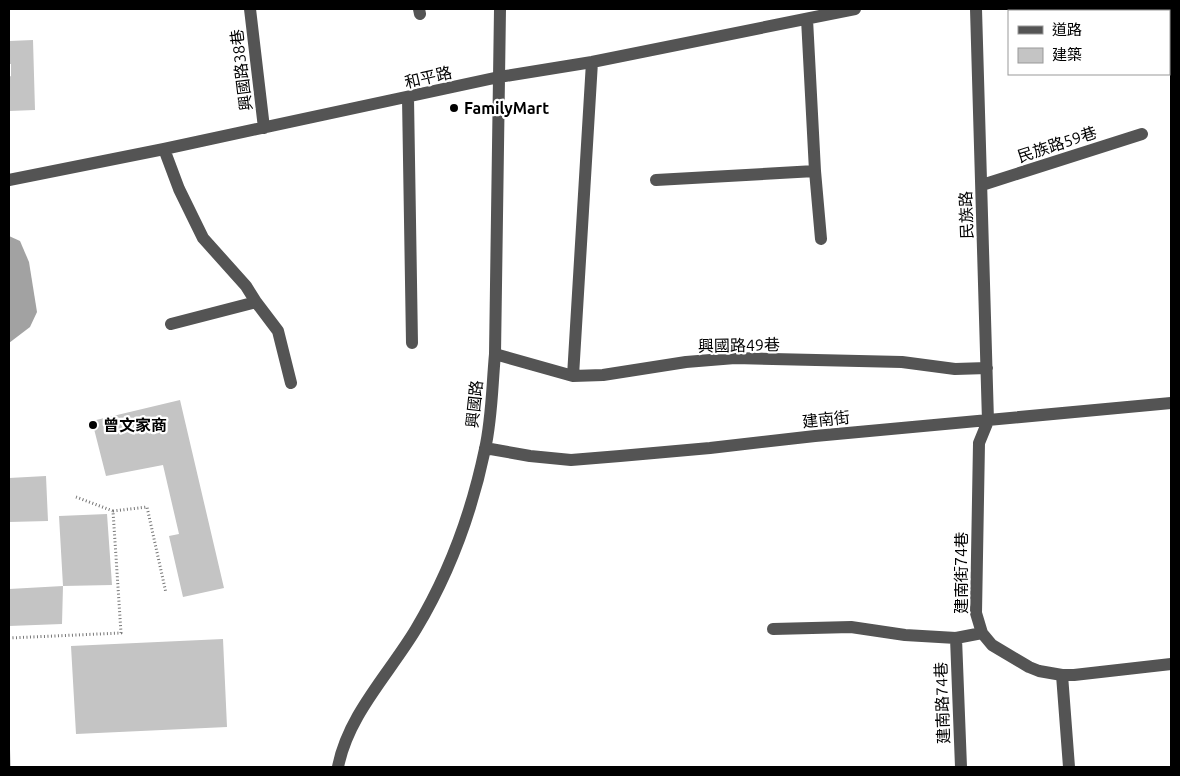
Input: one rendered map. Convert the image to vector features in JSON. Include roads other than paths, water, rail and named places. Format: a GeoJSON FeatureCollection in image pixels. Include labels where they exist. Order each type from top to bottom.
{"type":"FeatureCollection","features":[{"type":"Feature","properties":{"kind":"street","name":"興國路38巷"},"geometry":{"type":"LineString","coordinates":[[250,9],[264,128]]}},
{"type":"Feature","properties":{"kind":"street","name":"興國路"},"geometry":{"type":"LineString","coordinates":[[338,767],[341,753],[350,731],[361,711],[416,629],[442,579],[461,534],[485,448],[495,354],[500,9]]}},
{"type":"Feature","properties":{"kind":"street","name":"和平路"},"geometry":{"type":"LineString","coordinates":[[9,180],[408,98],[499,77],[592,62],[855,9]]}},
{"type":"Feature","properties":{"kind":"street","name":"民族路"},"geometry":{"type":"LineString","coordinates":[[976,9],[988,421]]}},
{"type":"Feature","properties":{"kind":"street"},"geometry":{"type":"LineString","coordinates":[[807,19],[815,171],[821,239]]}},
{"type":"Feature","properties":{"kind":"street"},"geometry":{"type":"LineString","coordinates":[[573,376],[592,62]]}},
{"type":"Feature","properties":{"kind":"street"},"geometry":{"type":"LineString","coordinates":[[408,98],[412,343]]}},
{"type":"Feature","properties":{"kind":"street","name":"民族路59巷"},"geometry":{"type":"LineString","coordinates":[[982,185],[1142,134]]}},
{"type":"Feature","properties":{"kind":"street"},"geometry":{"type":"LineString","coordinates":[[164,149],[179,190],[203,238],[246,286],[278,331],[291,383]]}},
{"type":"Feature","properties":{"kind":"street"},"geometry":{"type":"LineString","coordinates":[[656,180],[815,171]]}},
{"type":"Feature","properties":{"kind":"street"},"geometry":{"type":"LineString","coordinates":[[171,324],[256,302]]}},
{"type":"Feature","properties":{"kind":"street","name":"興國路49巷"},"geometry":{"type":"LineString","coordinates":[[495,354],[573,376],[603,375],[686,362],[735,358],[902,362],[955,369],[987,368]]}},
{"type":"Feature","properties":{"kind":"street","name":"建南街"},"geometry":{"type":"LineString","coordinates":[[485,448],[530,456],[571,460],[1171,403]]}},
{"type":"Feature","properties":{"kind":"street","name":"建南街74巷"},"geometry":{"type":"LineString","coordinates":[[988,421],[979,443],[976,613],[982,632],[992,645],[1039,672],[1062,675],[1171,664]]}},
{"type":"Feature","properties":{"kind":"street"},"geometry":{"type":"LineString","coordinates":[[773,629],[852,627],[905,635],[956,638],[982,632]]}},
{"type":"Feature","properties":{"kind":"street","name":"建南路74巷"},"geometry":{"type":"LineString","coordinates":[[956,638],[961,767]]}},
{"type":"Feature","properties":{"kind":"street"},"geometry":{"type":"LineString","coordinates":[[1062,675],[1069,767]]}},
{"type":"Feature","properties":{"kind":"place","name":"FamilyMart"},"geometry":{"type":"Point","coordinates":[454,108]}},
{"type":"Feature","properties":{"kind":"place","name":"曾文家商"},"geometry":{"type":"Point","coordinates":[93,425]}}]}
